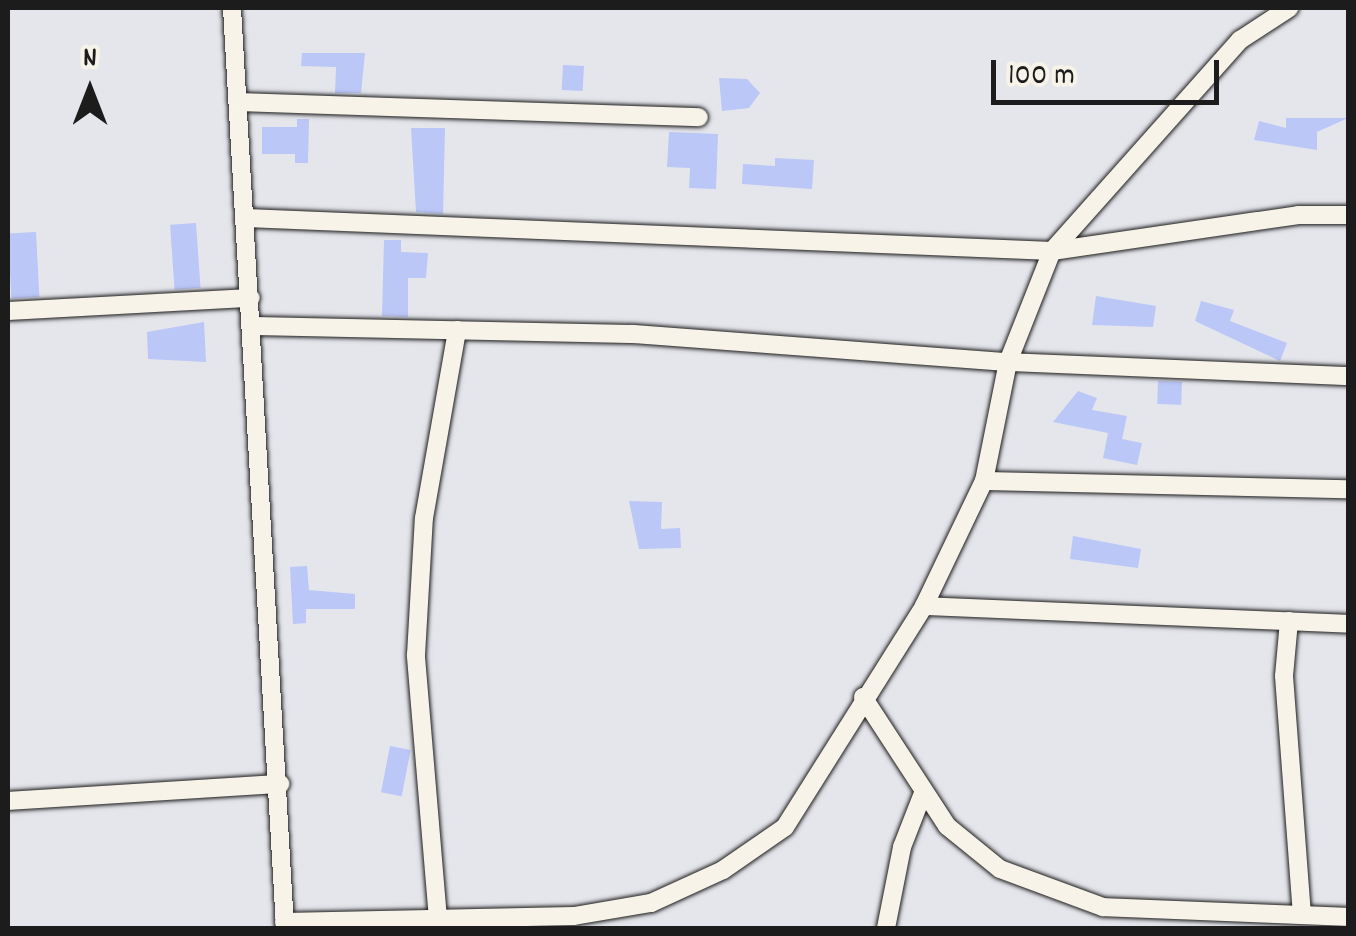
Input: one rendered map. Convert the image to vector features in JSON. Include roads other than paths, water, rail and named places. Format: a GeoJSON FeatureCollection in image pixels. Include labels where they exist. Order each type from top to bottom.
{"type":"FeatureCollection","features":[{"type":"Feature","properties":{"kind":"street"},"geometry":{"type":"LineString","coordinates":[[232,8],[280,784],[284,925],[574,916],[651,903],[723,870],[785,826],[924,606],[984,482],[1008,362],[1052,252],[1240,40],[1289,8]]}},
{"type":"Feature","properties":{"kind":"street"},"geometry":{"type":"LineString","coordinates":[[238,102],[700,117]]}},
{"type":"Feature","properties":{"kind":"street"},"geometry":{"type":"LineString","coordinates":[[246,218],[1052,252],[1298,214],[1348,216]]}},
{"type":"Feature","properties":{"kind":"street"},"geometry":{"type":"LineString","coordinates":[[8,311],[250,298]]}},
{"type":"Feature","properties":{"kind":"street"},"geometry":{"type":"LineString","coordinates":[[252,326],[633,334],[1008,362],[1348,376]]}},
{"type":"Feature","properties":{"kind":"street"},"geometry":{"type":"LineString","coordinates":[[438,920],[416,655],[424,518],[456,330]]}},
{"type":"Feature","properties":{"kind":"street"},"geometry":{"type":"LineString","coordinates":[[984,482],[1348,489]]}},
{"type":"Feature","properties":{"kind":"street"},"geometry":{"type":"LineString","coordinates":[[924,606],[1348,624]]}},
{"type":"Feature","properties":{"kind":"street"},"geometry":{"type":"LineString","coordinates":[[1289,621],[1284,676],[1302,914]]}},
{"type":"Feature","properties":{"kind":"street"},"geometry":{"type":"LineString","coordinates":[[863,697],[923,793],[967,847],[1000,869],[1102,907],[1348,916]]}},
{"type":"Feature","properties":{"kind":"street"},"geometry":{"type":"LineString","coordinates":[[8,802],[280,784]]}},
{"type":"Feature","properties":{"kind":"street"},"geometry":{"type":"LineString","coordinates":[[886,928],[923,793]]}}]}
